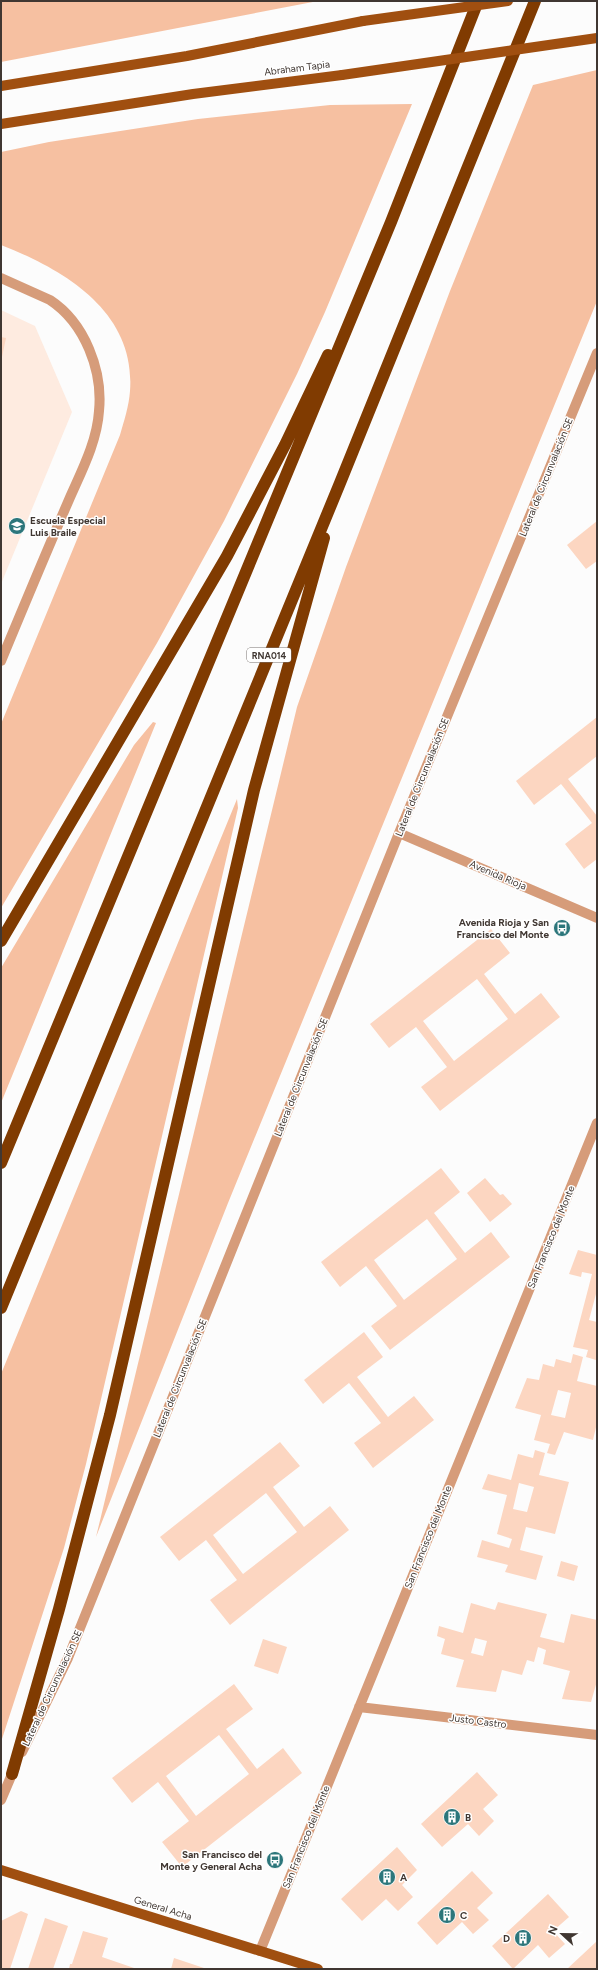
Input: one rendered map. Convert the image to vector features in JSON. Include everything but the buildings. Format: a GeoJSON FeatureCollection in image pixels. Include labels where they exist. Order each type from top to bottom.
{"type":"FeatureCollection","features":[{"type":"Feature","properties":{"kind":"highway"},"geometry":{"type":"LineString","coordinates":[[1,1163],[391,222],[478,1]]}},
{"type":"Feature","properties":{"kind":"highway","name":"RNA014"},"geometry":{"type":"LineString","coordinates":[[1,1308],[340,483],[535,1]]}},
{"type":"Feature","properties":{"kind":"highway"},"geometry":{"type":"LineString","coordinates":[[1,941],[227,556],[285,445],[391,222]]}},
{"type":"Feature","properties":{"kind":"highway"},"geometry":{"type":"LineString","coordinates":[[12,1774],[59,1609],[110,1415],[254,790],[340,483]]}},
{"type":"Feature","properties":{"kind":"main road"},"geometry":{"type":"LineString","coordinates":[[1,86],[187,56],[363,21],[508,1]]}},
{"type":"Feature","properties":{"kind":"main road","name":"Abraham Tapia"},"geometry":{"type":"LineString","coordinates":[[1,124],[45,115],[342,75],[597,38]]}},
{"type":"Feature","properties":{"kind":"main road","name":"General Acha"},"geometry":{"type":"LineString","coordinates":[[1,1870],[318,1969]]}},
{"type":"Feature","properties":{"kind":"street"},"geometry":{"type":"LineString","coordinates":[[1,278],[50,300],[57,305],[73,322],[85,341],[92,357],[99,392],[100,411],[96,430],[86,456],[1,661]]}},
{"type":"Feature","properties":{"kind":"street","name":"Lateral de Circunvalación SE"},"geometry":{"type":"LineString","coordinates":[[1,1800],[68,1658],[399,833],[597,353]]}},
{"type":"Feature","properties":{"kind":"street","name":"Avenida Rioja"},"geometry":{"type":"LineString","coordinates":[[399,833],[597,918]]}},
{"type":"Feature","properties":{"kind":"street","name":"San Francisco del Monte"},"geometry":{"type":"LineString","coordinates":[[260,1951],[597,1123]]}},
{"type":"Feature","properties":{"kind":"street","name":"Justo Castro"},"geometry":{"type":"LineString","coordinates":[[359,1707],[597,1735]]}},
{"type":"Feature","properties":{"kind":"shaded area"},"geometry":{"type":"Polygon","coordinates":[[[1,1],[318,1],[1,62],[1,1]]]}},
{"type":"Feature","properties":{"kind":"shaded area"},"geometry":{"type":"Polygon","coordinates":[[[597,70],[597,301],[228,1203],[96,1537],[297,707],[346,567],[450,291],[533,85],[597,70]]]}},
{"type":"Feature","properties":{"kind":"shaded area"},"geometry":{"type":"Polygon","coordinates":[[[412,104],[325,312],[297,374],[224,521],[157,643],[1,908],[1,724],[120,435],[130,391],[129,363],[121,338],[109,317],[92,298],[72,281],[49,267],[1,245],[1,152],[49,142],[198,119],[330,105],[412,104]]]}},
{"type":"Feature","properties":{"kind":"shaded area"},"geometry":{"type":"Polygon","coordinates":[[[1,310],[35,326],[72,412],[1,584],[1,310]]]}},
{"type":"Feature","properties":{"kind":"shaded area"},"geometry":{"type":"Polygon","coordinates":[[[153,722],[156,723],[1,1103],[1,968],[134,745],[153,722]]]}},
{"type":"Feature","properties":{"kind":"shaded area"},"geometry":{"type":"Polygon","coordinates":[[[237,799],[238,808],[86,1464],[64,1548],[1,1742],[1,1374],[237,799]]]}},
{"type":"Feature","properties":{"kind":"place","name":"Escuela Especial Luis Braile"},"geometry":{"type":"Point","coordinates":[17,526]}},
{"type":"Feature","properties":{"kind":"place","name":"Avenida Rioja y San Francisco del Monte"},"geometry":{"type":"Point","coordinates":[562,928]}},
{"type":"Feature","properties":{"kind":"place","name":"B"},"geometry":{"type":"Point","coordinates":[452,1817]}},
{"type":"Feature","properties":{"kind":"place","name":"San Francisco del Monte y General Acha"},"geometry":{"type":"Point","coordinates":[275,1860]}},
{"type":"Feature","properties":{"kind":"place","name":"A"},"geometry":{"type":"Point","coordinates":[387,1877]}},
{"type":"Feature","properties":{"kind":"place","name":"C"},"geometry":{"type":"Point","coordinates":[447,1915]}},
{"type":"Feature","properties":{"kind":"place","name":"D"},"geometry":{"type":"Point","coordinates":[523,1938]}}]}
